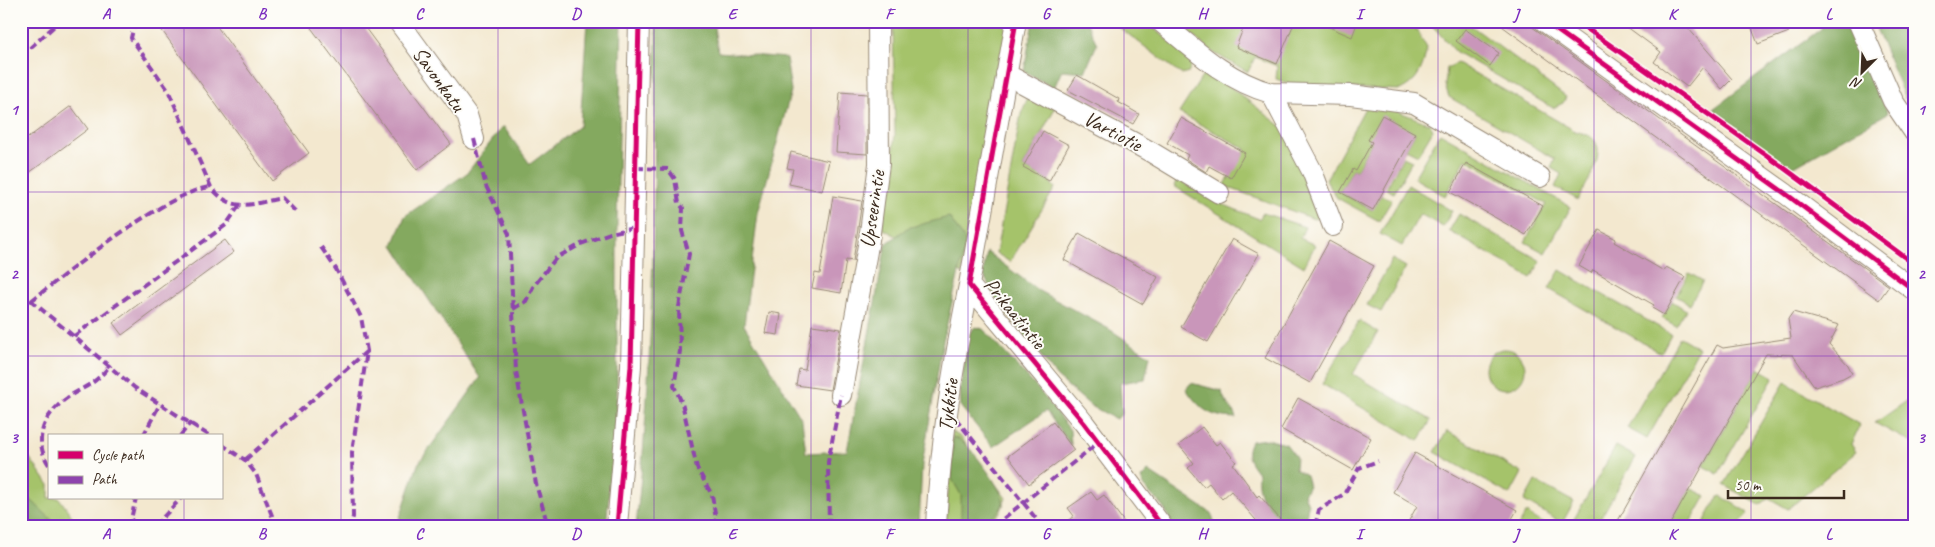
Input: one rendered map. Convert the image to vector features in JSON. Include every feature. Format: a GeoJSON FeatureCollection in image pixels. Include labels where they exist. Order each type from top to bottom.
{"type":"FeatureCollection","features":[{"type":"Feature","properties":{"kind":"street","name":"Savonkatu"},"geometry":{"type":"LineString","coordinates":[[398,21],[467,115],[474,139]]}},
{"type":"Feature","properties":{"kind":"street"},"geometry":{"type":"LineString","coordinates":[[617,526],[632,366],[639,21]]}},
{"type":"Feature","properties":{"kind":"street","name":"Upseerintie"},"geometry":{"type":"LineString","coordinates":[[841,395],[869,240],[879,164],[878,21]]}},
{"type":"Feature","properties":{"kind":"street","name":"Prikaatintie"},"geometry":{"type":"LineString","coordinates":[[1016,21],[969,285],[1084,423],[1162,526]]}},
{"type":"Feature","properties":{"kind":"street"},"geometry":{"type":"LineString","coordinates":[[1160,21],[1229,76],[1250,87],[1271,93],[1351,94],[1414,104],[1540,177]]}},
{"type":"Feature","properties":{"kind":"street"},"geometry":{"type":"LineString","coordinates":[[1544,21],[1786,194],[1914,290]]}},
{"type":"Feature","properties":{"kind":"street"},"geometry":{"type":"LineString","coordinates":[[1858,21],[1893,101],[1914,132]]}},
{"type":"Feature","properties":{"kind":"street","name":"Vartiotie"},"geometry":{"type":"LineString","coordinates":[[1006,74],[1151,152],[1219,193]]}},
{"type":"Feature","properties":{"kind":"street"},"geometry":{"type":"LineString","coordinates":[[1271,93],[1312,171],[1333,226]]}},
{"type":"Feature","properties":{"kind":"street","name":"Tykkitie"},"geometry":{"type":"LineString","coordinates":[[936,526],[938,480],[952,367],[969,285]]}},
{"type":"Feature","properties":{"kind":"green space"},"geometry":{"type":"Polygon","coordinates":[[[587,21],[622,21],[617,219],[617,416],[606,526],[397,526],[418,464],[480,378],[393,245],[405,216],[467,173],[503,126],[530,164],[580,126],[587,21]]]}},
{"type":"Feature","properties":{"kind":"green space"},"geometry":{"type":"Polygon","coordinates":[[[656,21],[713,21],[718,52],[786,58],[791,91],[758,213],[744,325],[802,420],[806,453],[847,451],[886,244],[907,228],[949,217],[966,242],[943,341],[922,465],[919,526],[636,526],[647,400],[650,337],[654,210],[656,21]]]}},
{"type":"Feature","properties":{"kind":"green space"},"geometry":{"type":"Polygon","coordinates":[[[893,21],[1009,21],[962,274],[882,228],[895,135],[893,21]]]}},
{"type":"Feature","properties":{"kind":"green space"},"geometry":{"type":"Polygon","coordinates":[[[1033,21],[1086,21],[1097,44],[1085,72],[1062,70],[1054,88],[1024,71],[1033,21]]]}},
{"type":"Feature","properties":{"kind":"green space"},"geometry":{"type":"Polygon","coordinates":[[[1114,21],[1145,21],[1188,56],[1192,63],[1189,72],[1181,74],[1116,25],[1114,21]]]}},
{"type":"Feature","properties":{"kind":"green space"},"geometry":{"type":"Polygon","coordinates":[[[1173,21],[1411,21],[1427,48],[1424,61],[1416,78],[1400,90],[1297,86],[1276,79],[1277,66],[1255,57],[1248,72],[1214,53],[1173,21]]]}},
{"type":"Feature","properties":{"kind":"green space"},"geometry":{"type":"Polygon","coordinates":[[[1428,21],[1465,21],[1566,97],[1563,103],[1553,108],[1456,52],[1428,21]]]}},
{"type":"Feature","properties":{"kind":"green space"},"geometry":{"type":"Polygon","coordinates":[[[1819,21],[1845,21],[1888,113],[1791,168],[1713,109],[1822,28],[1819,21]]]}},
{"type":"Feature","properties":{"kind":"green space"},"geometry":{"type":"Polygon","coordinates":[[[1873,21],[1914,21],[1914,95],[1905,99],[1873,21]]]}},
{"type":"Feature","properties":{"kind":"green space"},"geometry":{"type":"Polygon","coordinates":[[[1457,63],[1577,132],[1589,136],[1596,142],[1598,151],[1597,161],[1578,200],[1555,187],[1561,174],[1551,168],[1555,159],[1449,97],[1445,85],[1447,68],[1457,63]]]}},
{"type":"Feature","properties":{"kind":"green space"},"geometry":{"type":"Polygon","coordinates":[[[1207,69],[1285,129],[1322,213],[1319,218],[1314,219],[1224,186],[1246,149],[1179,113],[1207,69]]]}},
{"type":"Feature","properties":{"kind":"green space"},"geometry":{"type":"Polygon","coordinates":[[[1029,95],[1055,108],[1023,167],[1049,181],[1055,188],[1010,262],[996,253],[1021,114],[1029,95]]]}},
{"type":"Feature","properties":{"kind":"green space"},"geometry":{"type":"Polygon","coordinates":[[[1367,104],[1387,107],[1430,124],[1433,130],[1418,155],[1406,149],[1415,133],[1372,142],[1356,171],[1353,169],[1340,192],[1372,210],[1381,195],[1392,200],[1379,221],[1337,198],[1326,180],[1367,104]]]}},
{"type":"Feature","properties":{"kind":"green space"},"geometry":{"type":"Polygon","coordinates":[[[1440,133],[1571,207],[1545,253],[1525,242],[1546,204],[1466,159],[1445,196],[1414,178],[1440,133]]]}},
{"type":"Feature","properties":{"kind":"green space"},"geometry":{"type":"Polygon","coordinates":[[[1403,157],[1412,161],[1394,193],[1386,189],[1403,157]]]}},
{"type":"Feature","properties":{"kind":"green space"},"geometry":{"type":"Polygon","coordinates":[[[1177,179],[1212,200],[1259,219],[1263,213],[1305,227],[1300,238],[1315,245],[1304,267],[1174,186],[1177,179]]]}},
{"type":"Feature","properties":{"kind":"green space"},"geometry":{"type":"Polygon","coordinates":[[[1408,185],[1452,211],[1443,227],[1420,214],[1402,246],[1380,234],[1408,185]]]}},
{"type":"Feature","properties":{"kind":"green space"},"geometry":{"type":"Polygon","coordinates":[[[1459,214],[1541,261],[1531,278],[1449,231],[1459,214]]]}},
{"type":"Feature","properties":{"kind":"green space"},"geometry":{"type":"Polygon","coordinates":[[[987,252],[1039,291],[1109,329],[1150,356],[1145,379],[1120,383],[1122,414],[1116,419],[1091,406],[1057,377],[996,299],[983,274],[987,252]]]}},
{"type":"Feature","properties":{"kind":"green space"},"geometry":{"type":"Polygon","coordinates":[[[1392,259],[1406,267],[1381,312],[1367,305],[1392,259]]]}},
{"type":"Feature","properties":{"kind":"green space"},"geometry":{"type":"Polygon","coordinates":[[[1560,270],[1671,334],[1661,353],[1549,289],[1560,270]]]}},
{"type":"Feature","properties":{"kind":"green space"},"geometry":{"type":"Polygon","coordinates":[[[1689,273],[1703,281],[1690,304],[1676,296],[1689,273]]]}},
{"type":"Feature","properties":{"kind":"green space"},"geometry":{"type":"Polygon","coordinates":[[[1672,301],[1686,310],[1676,326],[1662,318],[1672,301]]]}},
{"type":"Feature","properties":{"kind":"green space"},"geometry":{"type":"Polygon","coordinates":[[[1359,321],[1378,332],[1353,374],[1431,420],[1419,441],[1322,384],[1359,321]]]}},
{"type":"Feature","properties":{"kind":"green space"},"geometry":{"type":"Polygon","coordinates":[[[975,327],[983,329],[1040,391],[1070,430],[1071,445],[1046,411],[993,447],[961,407],[960,387],[969,333],[975,327]]]}},
{"type":"Feature","properties":{"kind":"green space"},"geometry":{"type":"Polygon","coordinates":[[[1680,337],[1699,348],[1647,439],[1627,428],[1680,337]]]}},
{"type":"Feature","properties":{"kind":"green space"},"geometry":{"type":"Polygon","coordinates":[[[1509,349],[1516,352],[1522,358],[1525,369],[1524,377],[1516,386],[1509,389],[1501,389],[1494,386],[1486,377],[1485,365],[1488,358],[1497,350],[1509,349]]]}},
{"type":"Feature","properties":{"kind":"green space"},"geometry":{"type":"Polygon","coordinates":[[[1758,368],[1774,377],[1718,474],[1703,466],[1758,368]]]}},
{"type":"Feature","properties":{"kind":"green space"},"geometry":{"type":"Polygon","coordinates":[[[1785,382],[1860,425],[1851,444],[1856,452],[1788,509],[1769,498],[1760,505],[1724,485],[1785,382]]]}},
{"type":"Feature","properties":{"kind":"green space"},"geometry":{"type":"Polygon","coordinates":[[[1191,383],[1222,391],[1236,418],[1219,416],[1206,411],[1186,389],[1191,383]]]}},
{"type":"Feature","properties":{"kind":"green space"},"geometry":{"type":"Polygon","coordinates":[[[1914,396],[1914,444],[1875,423],[1914,396]]]}},
{"type":"Feature","properties":{"kind":"green space"},"geometry":{"type":"Polygon","coordinates":[[[1447,431],[1522,473],[1510,495],[1435,452],[1447,431]]]}},
{"type":"Feature","properties":{"kind":"green space"},"geometry":{"type":"Polygon","coordinates":[[[952,432],[961,437],[1006,498],[1001,511],[988,526],[946,526],[952,432]]]}},
{"type":"Feature","properties":{"kind":"green space"},"geometry":{"type":"Polygon","coordinates":[[[953,437],[965,444],[979,459],[1002,498],[1003,503],[1000,510],[982,526],[964,526],[961,518],[961,495],[952,479],[953,437]]]}},
{"type":"Feature","properties":{"kind":"green space"},"geometry":{"type":"Polygon","coordinates":[[[1267,439],[1286,444],[1296,457],[1295,469],[1306,475],[1309,486],[1304,494],[1308,504],[1305,526],[1287,526],[1262,498],[1259,491],[1258,473],[1250,461],[1248,450],[1251,441],[1267,439]]]}},
{"type":"Feature","properties":{"kind":"green space"},"geometry":{"type":"Polygon","coordinates":[[[21,446],[48,484],[48,500],[60,500],[79,526],[21,526],[21,446]]]}},
{"type":"Feature","properties":{"kind":"green space"},"geometry":{"type":"Polygon","coordinates":[[[1616,446],[1636,457],[1596,526],[1570,526],[1616,446]]]}},
{"type":"Feature","properties":{"kind":"green space"},"geometry":{"type":"Polygon","coordinates":[[[1148,471],[1211,513],[1216,526],[1173,526],[1165,509],[1147,491],[1143,483],[1141,478],[1148,471]]]}},
{"type":"Feature","properties":{"kind":"green space"},"geometry":{"type":"Polygon","coordinates":[[[1535,481],[1574,502],[1562,523],[1524,501],[1535,481]]]}},
{"type":"Feature","properties":{"kind":"green space"},"geometry":{"type":"Polygon","coordinates":[[[21,486],[27,496],[58,526],[21,526],[21,486]]]}},
{"type":"Feature","properties":{"kind":"green space"},"geometry":{"type":"Polygon","coordinates":[[[1690,488],[1706,496],[1689,526],[1669,526],[1690,488]]]}},
{"type":"Feature","properties":{"kind":"green space"},"geometry":{"type":"Polygon","coordinates":[[[1721,496],[1747,512],[1748,515],[1736,526],[1702,526],[1718,497],[1721,496]]]}},
{"type":"Feature","properties":{"kind":"green space"},"geometry":{"type":"Polygon","coordinates":[[[1526,513],[1548,526],[1518,526],[1526,513]]]}},
{"type":"Feature","properties":{"kind":"building"},"geometry":{"type":"Polygon","coordinates":[[[155,21],[213,21],[309,153],[272,181],[155,21]]]}},
{"type":"Feature","properties":{"kind":"building"},"geometry":{"type":"Polygon","coordinates":[[[306,21],[360,21],[451,144],[417,170],[306,21]]]}},
{"type":"Feature","properties":{"kind":"building"},"geometry":{"type":"Polygon","coordinates":[[[1246,21],[1295,21],[1277,64],[1236,47],[1246,21]]]}},
{"type":"Feature","properties":{"kind":"building"},"geometry":{"type":"Polygon","coordinates":[[[1315,21],[1358,21],[1352,37],[1315,21]]]}},
{"type":"Feature","properties":{"kind":"building"},"geometry":{"type":"Polygon","coordinates":[[[1495,21],[1524,21],[1889,286],[1879,300],[1495,21]]]}},
{"type":"Feature","properties":{"kind":"building"},"geometry":{"type":"Polygon","coordinates":[[[1619,21],[1682,21],[1732,79],[1722,89],[1703,67],[1687,87],[1654,62],[1661,52],[1619,21]]]}},
{"type":"Feature","properties":{"kind":"building"},"geometry":{"type":"Polygon","coordinates":[[[1749,21],[1784,21],[1789,32],[1758,44],[1749,21]]]}},
{"type":"Feature","properties":{"kind":"building"},"geometry":{"type":"Polygon","coordinates":[[[1465,29],[1499,53],[1490,66],[1456,41],[1465,29]]]}},
{"type":"Feature","properties":{"kind":"building"},"geometry":{"type":"Polygon","coordinates":[[[1077,75],[1119,99],[1118,102],[1139,114],[1133,124],[1068,90],[1077,75]]]}},
{"type":"Feature","properties":{"kind":"building"},"geometry":{"type":"Polygon","coordinates":[[[840,92],[867,94],[867,154],[836,152],[840,92]]]}},
{"type":"Feature","properties":{"kind":"building"},"geometry":{"type":"Polygon","coordinates":[[[71,106],[88,129],[29,173],[21,163],[21,143],[71,106]]]}},
{"type":"Feature","properties":{"kind":"building"},"geometry":{"type":"Polygon","coordinates":[[[1382,115],[1415,133],[1373,210],[1340,192],[1353,169],[1356,171],[1372,142],[1368,140],[1382,115]]]}},
{"type":"Feature","properties":{"kind":"building"},"geometry":{"type":"Polygon","coordinates":[[[1181,118],[1245,153],[1231,178],[1209,166],[1206,172],[1186,159],[1188,155],[1167,143],[1181,118]]]}},
{"type":"Feature","properties":{"kind":"building"},"geometry":{"type":"Polygon","coordinates":[[[1043,131],[1069,145],[1049,181],[1023,167],[1043,131]]]}},
{"type":"Feature","properties":{"kind":"building"},"geometry":{"type":"Polygon","coordinates":[[[791,152],[829,161],[822,191],[789,184],[793,169],[787,168],[791,152]]]}},
{"type":"Feature","properties":{"kind":"building"},"geometry":{"type":"Polygon","coordinates":[[[1466,163],[1543,206],[1526,235],[1450,192],[1466,163]]]}},
{"type":"Feature","properties":{"kind":"building"},"geometry":{"type":"Polygon","coordinates":[[[833,196],[862,201],[853,261],[846,260],[841,293],[812,288],[815,273],[820,274],[833,196]]]}},
{"type":"Feature","properties":{"kind":"building"},"geometry":{"type":"Polygon","coordinates":[[[1599,230],[1616,239],[1614,242],[1664,271],[1666,267],[1685,277],[1664,315],[1652,308],[1654,305],[1593,270],[1591,273],[1579,266],[1599,230]]]}},
{"type":"Feature","properties":{"kind":"building"},"geometry":{"type":"Polygon","coordinates":[[[1079,233],[1158,277],[1143,304],[1064,260],[1079,233]]]}},
{"type":"Feature","properties":{"kind":"building"},"geometry":{"type":"Polygon","coordinates":[[[1232,239],[1259,254],[1208,342],[1181,327],[1232,239]]]}},
{"type":"Feature","properties":{"kind":"building"},"geometry":{"type":"Polygon","coordinates":[[[225,240],[234,252],[122,335],[113,323],[225,240]]]}},
{"type":"Feature","properties":{"kind":"building"},"geometry":{"type":"Polygon","coordinates":[[[1329,241],[1374,266],[1310,383],[1265,358],[1329,241]]]}},
{"type":"Feature","properties":{"kind":"building"},"geometry":{"type":"Polygon","coordinates":[[[769,312],[781,314],[778,335],[765,333],[769,312]]]}},
{"type":"Feature","properties":{"kind":"building"},"geometry":{"type":"Polygon","coordinates":[[[1793,312],[1839,325],[1829,344],[1848,365],[1852,373],[1815,387],[1793,355],[1766,354],[1669,526],[1615,526],[1717,345],[1723,348],[1791,338],[1788,319],[1793,312]]]}},
{"type":"Feature","properties":{"kind":"building"},"geometry":{"type":"Polygon","coordinates":[[[812,325],[841,329],[830,390],[796,385],[799,369],[805,370],[812,325]]]}},
{"type":"Feature","properties":{"kind":"building"},"geometry":{"type":"Polygon","coordinates":[[[1298,398],[1371,438],[1353,470],[1281,429],[1298,398]]]}},
{"type":"Feature","properties":{"kind":"building"},"geometry":{"type":"Polygon","coordinates":[[[1053,422],[1074,450],[1029,484],[1008,456],[1053,422]]]}},
{"type":"Feature","properties":{"kind":"building"},"geometry":{"type":"Polygon","coordinates":[[[1202,427],[1216,445],[1220,442],[1236,462],[1233,464],[1257,497],[1259,495],[1286,526],[1261,526],[1231,491],[1222,499],[1209,483],[1204,487],[1188,468],[1194,463],[1179,445],[1202,427]]]}},
{"type":"Feature","properties":{"kind":"building"},"geometry":{"type":"Polygon","coordinates":[[[1415,453],[1517,510],[1508,526],[1406,526],[1417,506],[1393,492],[1415,453]]]}},
{"type":"Feature","properties":{"kind":"building"},"geometry":{"type":"Polygon","coordinates":[[[1091,492],[1097,500],[1104,495],[1127,526],[1061,526],[1074,516],[1068,508],[1091,492]]]}},
{"type":"Feature","properties":{"kind":"marked path"},"geometry":{"type":"LineString","coordinates":[[21,56],[60,21]]}},
{"type":"Feature","properties":{"kind":"marked path"},"geometry":{"type":"LineString","coordinates":[[135,21],[131,38],[168,90],[211,187],[227,201],[235,204],[252,204],[282,198],[297,213]]}},
{"type":"Feature","properties":{"kind":"marked path"},"geometry":{"type":"LineString","coordinates":[[474,139],[486,186],[509,234],[516,371],[536,484],[548,526]]}},
{"type":"Feature","properties":{"kind":"marked path"},"geometry":{"type":"LineString","coordinates":[[636,168],[668,169],[675,179],[679,203],[683,208],[682,231],[689,254],[679,307],[680,351],[674,386],[682,403],[697,468],[712,495],[716,519],[714,526]]}},
{"type":"Feature","properties":{"kind":"marked path"},"geometry":{"type":"LineString","coordinates":[[31,301],[93,253],[144,217],[192,192],[211,187]]}},
{"type":"Feature","properties":{"kind":"marked path"},"geometry":{"type":"LineString","coordinates":[[74,336],[226,225],[239,206]]}},
{"type":"Feature","properties":{"kind":"marked path"},"geometry":{"type":"LineString","coordinates":[[513,309],[526,301],[533,287],[556,258],[581,244],[610,233],[634,228]]}},
{"type":"Feature","properties":{"kind":"marked path"},"geometry":{"type":"LineString","coordinates":[[321,247],[336,269],[361,317],[367,351],[352,452],[353,517],[350,526]]}},
{"type":"Feature","properties":{"kind":"marked path"},"geometry":{"type":"LineString","coordinates":[[21,292],[135,388],[207,434]]}},
{"type":"Feature","properties":{"kind":"marked path"},"geometry":{"type":"LineString","coordinates":[[245,460],[367,351]]}},
{"type":"Feature","properties":{"kind":"marked path"},"geometry":{"type":"LineString","coordinates":[[48,463],[41,446],[41,437],[43,428],[52,412],[71,396],[101,376],[111,365]]}},
{"type":"Feature","properties":{"kind":"marked path"},"geometry":{"type":"LineString","coordinates":[[829,526],[828,462],[841,395]]}},
{"type":"Feature","properties":{"kind":"marked path"},"geometry":{"type":"LineString","coordinates":[[144,434],[160,404]]}},
{"type":"Feature","properties":{"kind":"marked path"},"geometry":{"type":"LineString","coordinates":[[948,409],[1042,526]]}},
{"type":"Feature","properties":{"kind":"marked path"},"geometry":{"type":"LineString","coordinates":[[182,434],[191,422]]}},
{"type":"Feature","properties":{"kind":"marked path"},"geometry":{"type":"LineString","coordinates":[[994,526],[1099,442]]}},
{"type":"Feature","properties":{"kind":"marked path"},"geometry":{"type":"LineString","coordinates":[[222,445],[245,460],[256,474],[276,526]]}},
{"type":"Feature","properties":{"kind":"marked path"},"geometry":{"type":"LineString","coordinates":[[1315,526],[1319,510],[1344,494],[1359,468],[1378,461]]}},
{"type":"Feature","properties":{"kind":"marked path"},"geometry":{"type":"LineString","coordinates":[[135,526],[131,519],[136,500]]}},
{"type":"Feature","properties":{"kind":"marked path"},"geometry":{"type":"LineString","coordinates":[[155,526],[179,500]]}},
{"type":"Feature","properties":{"kind":"cycle path"},"geometry":{"type":"LineString","coordinates":[[617,526],[631,366],[639,21]]}},
{"type":"Feature","properties":{"kind":"cycle path"},"geometry":{"type":"LineString","coordinates":[[1016,21],[969,285],[1084,423],[1162,526]]}},
{"type":"Feature","properties":{"kind":"cycle path"},"geometry":{"type":"LineString","coordinates":[[1544,21],[1786,194],[1914,290]]}},
{"type":"Feature","properties":{"kind":"cycle path"},"geometry":{"type":"LineString","coordinates":[[1576,21],[1769,157],[1914,264]]}}]}
